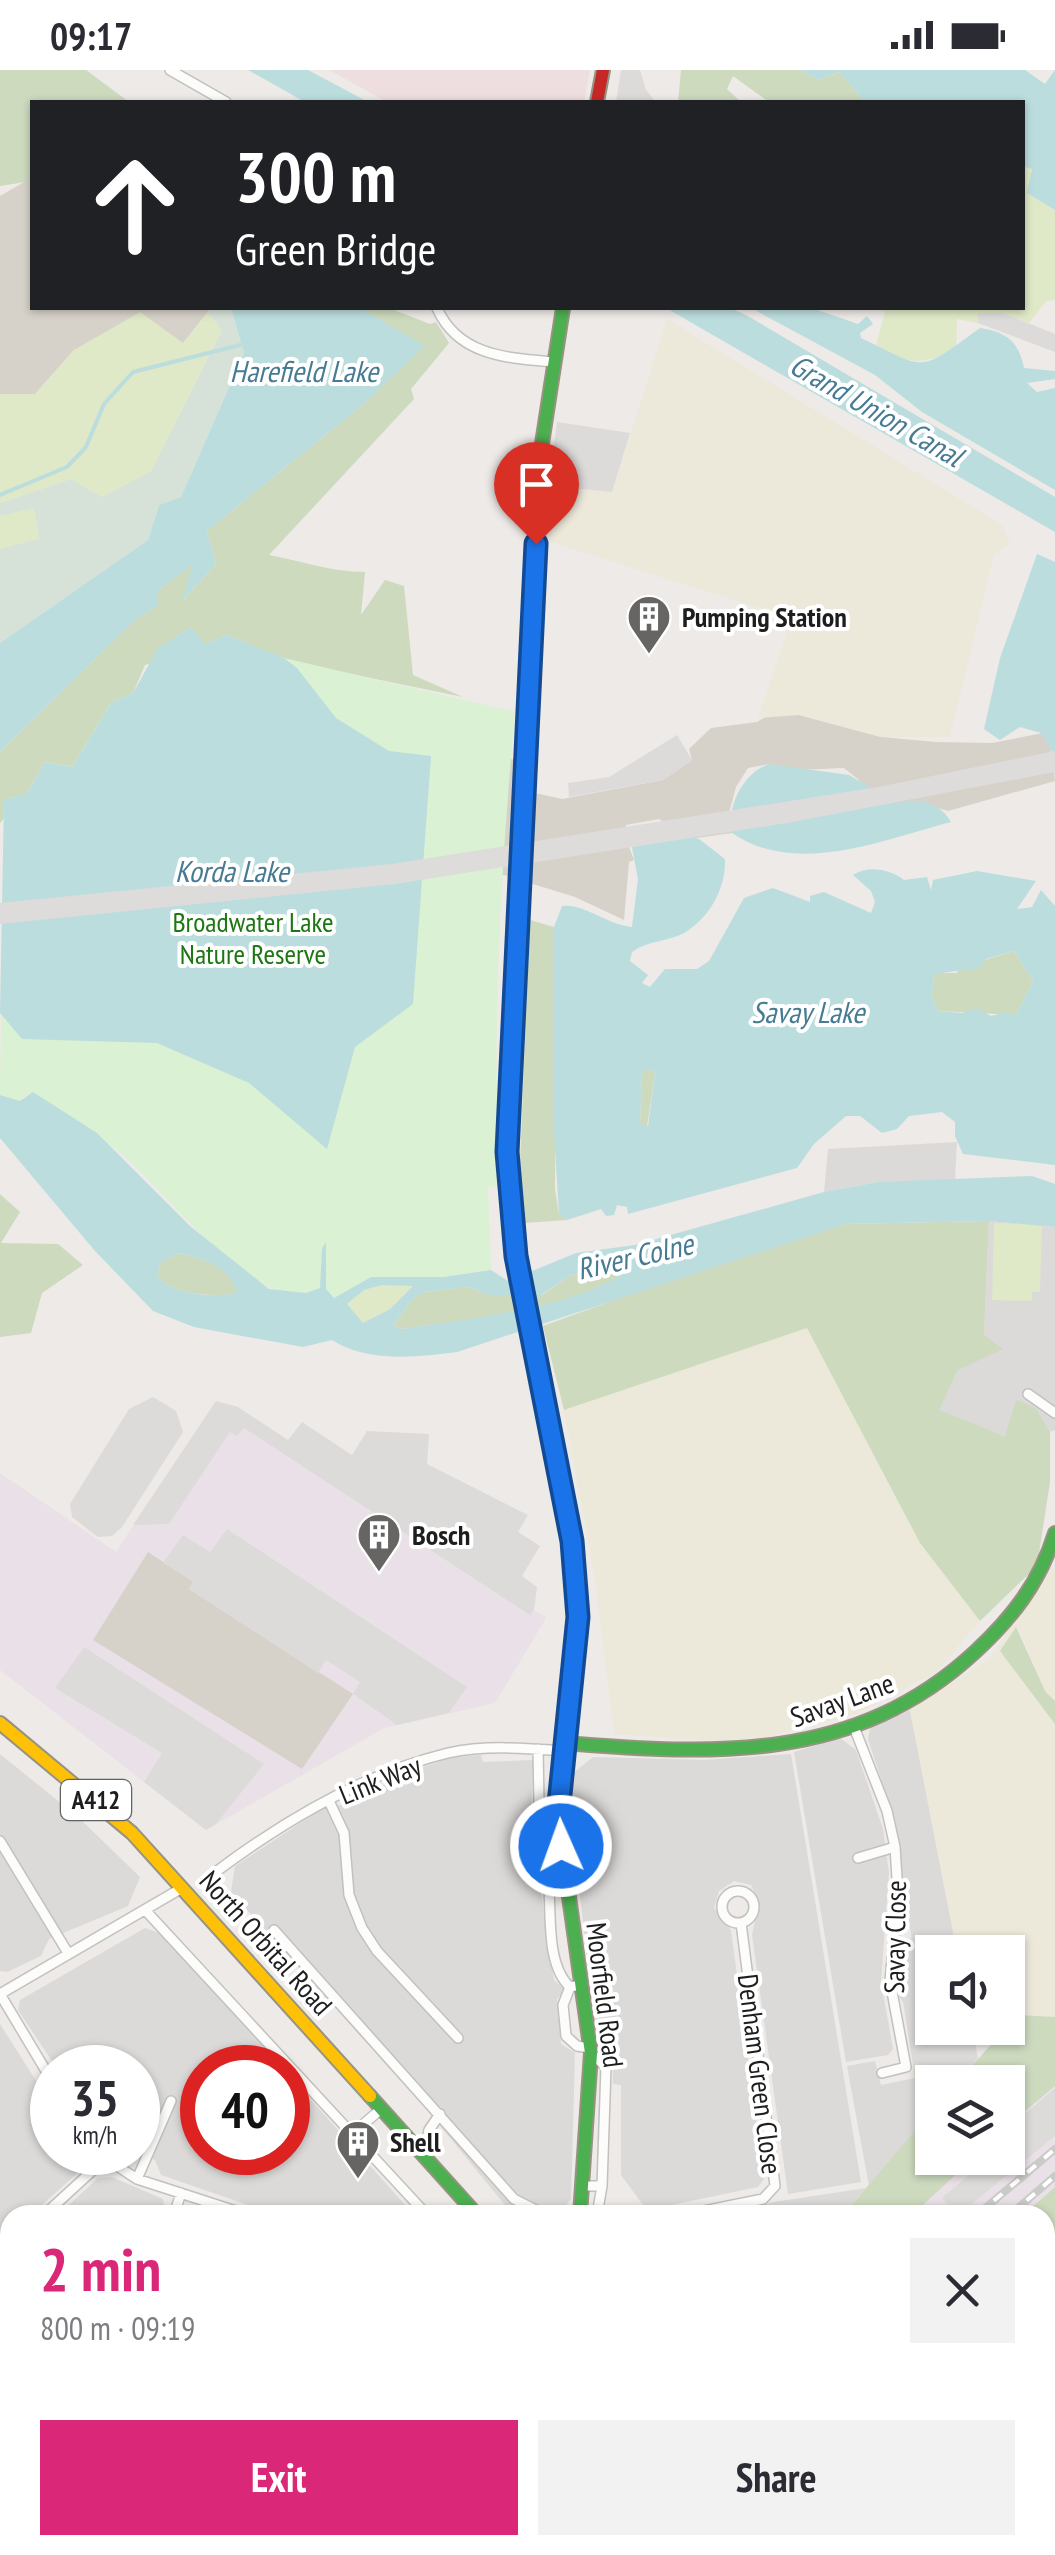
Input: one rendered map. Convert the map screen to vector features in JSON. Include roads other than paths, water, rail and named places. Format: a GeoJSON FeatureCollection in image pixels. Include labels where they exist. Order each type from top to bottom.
{"type":"FeatureCollection","features":[{"type":"Feature","properties":{"kind":"street"},"geometry":{"type":"LineString","coordinates":[[170,70],[222,100]]}},
{"type":"Feature","properties":{"kind":"street"},"geometry":{"type":"LineString","coordinates":[[597,100],[603,70]]}},
{"type":"Feature","properties":{"kind":"street"},"geometry":{"type":"LineString","coordinates":[[438,310],[447,325],[472,348],[554,362]]}},
{"type":"Feature","properties":{"kind":"street","name":"Moorfield Road"},"geometry":{"type":"LineString","coordinates":[[563,310],[539,463],[507,1152],[516,1256],[572,1541],[578,1617],[558,1814],[575,1986],[590,2051],[581,2205]]}},
{"type":"Feature","properties":{"kind":"street"},"geometry":{"type":"LineString","coordinates":[[1028,1394],[1055,1413]]}},
{"type":"Feature","properties":{"kind":"street","name":"Savay Lane"},"geometry":{"type":"LineString","coordinates":[[563,1747],[684,1754],[756,1752],[793,1746],[854,1727],[942,1685],[977,1652],[1044,1574],[1055,1534]]}},
{"type":"Feature","properties":{"kind":"street","name":"North Orbital Road"},"geometry":{"type":"LineString","coordinates":[[0,1723],[72,1778],[182,1888],[468,2205]]}},
{"type":"Feature","properties":{"kind":"street","name":"Savay Close"},"geometry":{"type":"LineString","coordinates":[[854,1727],[887,1810],[898,1894],[890,1982],[906,2067],[882,2073]]}},
{"type":"Feature","properties":{"kind":"street","name":"Link Way"},"geometry":{"type":"LineString","coordinates":[[217,1871],[329,1801],[374,1778],[450,1753],[563,1747]]}},
{"type":"Feature","properties":{"kind":"street"},"geometry":{"type":"LineString","coordinates":[[538,1749],[539,1803],[558,1814]]}},
{"type":"Feature","properties":{"kind":"street"},"geometry":{"type":"LineString","coordinates":[[329,1801],[344,1832],[349,1895],[362,1928],[458,2038]]}},
{"type":"Feature","properties":{"kind":"street"},"geometry":{"type":"LineString","coordinates":[[0,1841],[68,1953]]}},
{"type":"Feature","properties":{"kind":"street"},"geometry":{"type":"LineString","coordinates":[[858,1858],[894,1847]]}},
{"type":"Feature","properties":{"kind":"street"},"geometry":{"type":"LineString","coordinates":[[565,1879],[549,1889],[559,1977],[575,1986],[562,2005],[566,2036],[590,2051],[606,2068],[599,2205]]}},
{"type":"Feature","properties":{"kind":"street"},"geometry":{"type":"LineString","coordinates":[[30,2045],[0,1994],[182,1888]]}},
{"type":"Feature","properties":{"kind":"street"},"geometry":{"type":"LineString","coordinates":[[146,1911],[417,2205]]}},
{"type":"Feature","properties":{"kind":"street","name":"Denham Green Close"},"geometry":{"type":"LineString","coordinates":[[736,2205],[762,2200],[776,2186],[740,1923]]}},
{"type":"Feature","properties":{"kind":"street"},"geometry":{"type":"LineString","coordinates":[[274,1930],[514,2199],[526,2205]]}},
{"type":"Feature","properties":{"kind":"street"},"geometry":{"type":"LineString","coordinates":[[137,2179],[170,2101]]}},
{"type":"Feature","properties":{"kind":"street"},"geometry":{"type":"LineString","coordinates":[[352,2134],[381,2109]]}},
{"type":"Feature","properties":{"kind":"street"},"geometry":{"type":"LineString","coordinates":[[423,2156],[429,2130],[440,2114]]}},
{"type":"Feature","properties":{"kind":"street"},"geometry":{"type":"LineString","coordinates":[[53,2205],[82,2175]]}},
{"type":"Feature","properties":{"kind":"street"},"geometry":{"type":"LineString","coordinates":[[131,2175],[218,2205]]}},
{"type":"Feature","properties":{"kind":"street"},"geometry":{"type":"LineString","coordinates":[[584,2186],[602,2186]]}},
{"type":"Feature","properties":{"kind":"street"},"geometry":{"type":"LineString","coordinates":[[177,2205],[181,2193]]}},
{"type":"Feature","properties":{"kind":"water"},"geometry":{"type":"Polygon","coordinates":[[[248,70],[308,70],[364,100],[301,100],[248,70]]]}},
{"type":"Feature","properties":{"kind":"water"},"geometry":{"type":"Polygon","coordinates":[[[799,70],[1025,70],[1045,84],[1055,70],[1055,210],[1027,193],[1032,169],[1025,167],[1025,100],[863,100],[839,72],[819,80],[799,70]]]}},
{"type":"Feature","properties":{"kind":"water","name":"Harefield Lake"},"geometry":{"type":"Polygon","coordinates":[[[232,310],[363,310],[425,346],[359,408],[207,531],[216,564],[181,602],[193,564],[157,591],[157,606],[136,619],[0,752],[0,643],[148,540],[159,505],[181,497],[244,353],[232,310]]]}},
{"type":"Feature","properties":{"kind":"water","name":"Grand Union Canal"},"geometry":{"type":"Polygon","coordinates":[[[669,310],[735,310],[746,315],[1055,497],[1055,532],[669,310]]]}},
{"type":"Feature","properties":{"kind":"water"},"geometry":{"type":"Polygon","coordinates":[[[755,310],[818,310],[858,324],[867,316],[873,324],[860,333],[861,338],[911,361],[922,362],[944,353],[980,328],[998,332],[1015,345],[1024,368],[1055,371],[1055,379],[1027,383],[1037,392],[1055,388],[1055,490],[922,412],[875,375],[755,310]]]}},
{"type":"Feature","properties":{"kind":"water"},"geometry":{"type":"Polygon","coordinates":[[[1037,554],[1055,562],[1055,778],[1052,752],[1041,733],[1020,727],[1000,740],[984,729],[1000,658],[1037,554]]]}},
{"type":"Feature","properties":{"kind":"water","name":"Korda Lake"},"geometry":{"type":"Polygon","coordinates":[[[191,627],[205,644],[227,635],[284,658],[297,668],[336,718],[389,751],[431,756],[413,1004],[355,1047],[327,1149],[249,1083],[157,1043],[22,1039],[0,1013],[4,800],[27,793],[45,762],[72,767],[111,703],[133,693],[158,648],[191,627]]]}},
{"type":"Feature","properties":{"kind":"water"},"geometry":{"type":"Polygon","coordinates":[[[769,764],[849,775],[897,803],[921,801],[934,805],[951,822],[840,851],[811,854],[757,846],[732,833],[732,813],[744,783],[769,764]]]}},
{"type":"Feature","properties":{"kind":"water","name":"Savay Lake"},"geometry":{"type":"Polygon","coordinates":[[[671,832],[699,839],[725,859],[719,891],[702,919],[684,933],[632,952],[630,961],[648,975],[642,983],[650,987],[665,969],[697,969],[709,961],[744,898],[773,888],[810,902],[810,896],[824,892],[871,913],[875,902],[871,891],[853,875],[865,870],[886,871],[904,880],[927,877],[931,890],[933,880],[977,871],[1036,881],[1017,909],[1032,907],[1041,890],[1055,906],[1055,1165],[963,1154],[955,1136],[955,1122],[942,1112],[909,1116],[897,1129],[882,1133],[860,1116],[846,1116],[814,1144],[797,1168],[628,1214],[627,1207],[617,1205],[614,1215],[606,1216],[601,1209],[567,1220],[559,1214],[553,1115],[554,927],[562,906],[571,906],[632,927],[638,879],[630,837],[671,832]],[[1014,951],[986,959],[980,968],[934,974],[932,996],[938,1011],[962,1013],[976,1008],[991,1016],[1006,1012],[1016,1015],[1033,981],[1014,951]],[[649,1069],[642,1073],[640,1124],[648,1126],[655,1073],[649,1069]]]}},
{"type":"Feature","properties":{"kind":"water","name":"River Colne"},"geometry":{"type":"Polygon","coordinates":[[[33,1092],[97,1133],[190,1226],[269,1289],[306,1293],[320,1288],[322,1249],[326,1242],[326,1289],[334,1298],[371,1277],[443,1277],[491,1270],[508,1281],[576,1253],[635,1245],[824,1192],[878,1182],[1032,1176],[1055,1184],[1055,1227],[989,1221],[846,1224],[457,1352],[377,1355],[332,1340],[303,1347],[194,1327],[153,1311],[95,1251],[0,1138],[0,1095],[20,1101],[33,1092]],[[180,1253],[160,1263],[157,1276],[164,1282],[194,1294],[236,1293],[222,1270],[180,1253]],[[619,1265],[571,1275],[535,1299],[485,1294],[469,1287],[424,1292],[411,1301],[393,1325],[402,1329],[549,1303],[604,1284],[624,1272],[619,1265]],[[382,1285],[364,1290],[347,1304],[363,1323],[390,1309],[413,1286],[382,1285]]]}},
{"type":"Feature","properties":{"kind":"waterway"},"geometry":{"type":"LineString","coordinates":[[0,495],[67,467],[86,447],[104,404],[133,372],[244,344]]}},
{"type":"Feature","properties":{"kind":"railway"},"geometry":{"type":"LineString","coordinates":[[989,2205],[1055,2149]]}},
{"type":"Feature","properties":{"kind":"railway"},"geometry":{"type":"LineString","coordinates":[[1022,2205],[1055,2176]]}},
{"type":"Feature","properties":{"kind":"place","name":"Pumping Station"},"geometry":{"type":"Point","coordinates":[649,655]}},
{"type":"Feature","properties":{"kind":"place","name":"Bosch"},"geometry":{"type":"Point","coordinates":[379,1573]}},
{"type":"Feature","properties":{"kind":"place","name":"Shell"},"geometry":{"type":"Point","coordinates":[358,2180]}},
{"type":"Feature","properties":{"kind":"park label","name":"Broadwater Lake Nature Reserve"},"geometry":{"type":"Point","coordinates":[253,938]}}]}
